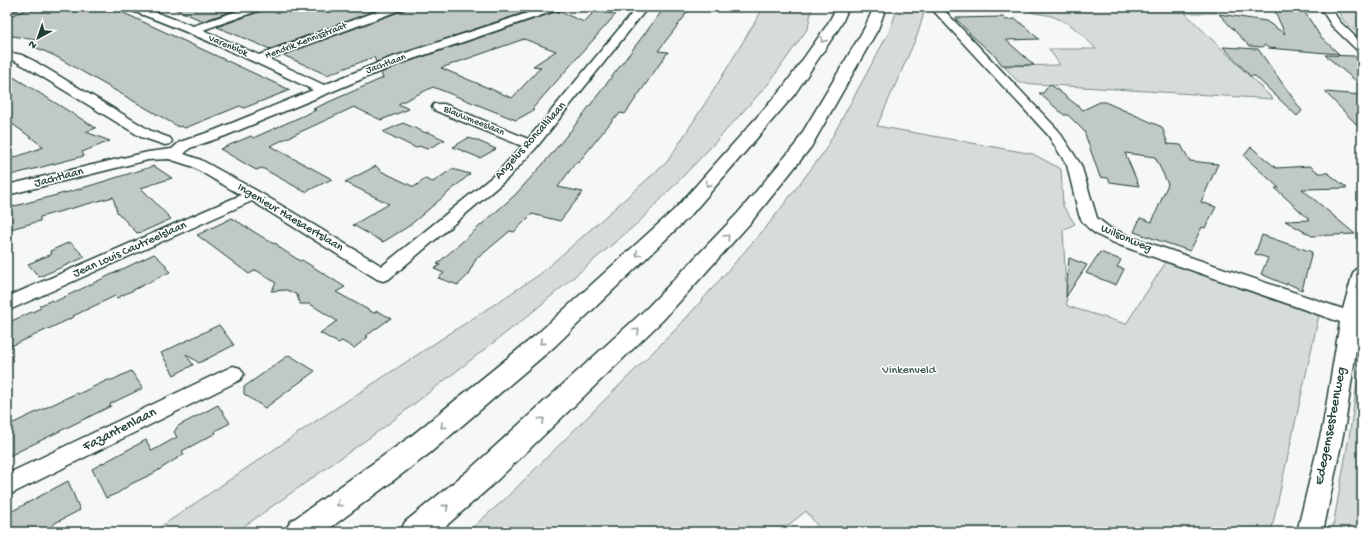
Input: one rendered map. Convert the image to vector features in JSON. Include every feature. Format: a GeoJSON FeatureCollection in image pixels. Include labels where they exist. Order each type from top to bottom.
{"type":"FeatureCollection","features":[{"type":"Feature","properties":{"kind":"highway"},"geometry":{"type":"LineString","coordinates":[[301,532],[420,445],[444,425],[545,340],[683,212],[788,92],[834,25],[843,7]]}},
{"type":"Feature","properties":{"kind":"highway"},"geometry":{"type":"LineString","coordinates":[[416,532],[479,479],[655,314],[745,218],[802,147],[871,29],[880,7]]}},
{"type":"Feature","properties":{"kind":"street"},"geometry":{"type":"LineString","coordinates":[[7,9],[14,7]]}},
{"type":"Feature","properties":{"kind":"street","name":"Varenblok"},"geometry":{"type":"LineString","coordinates":[[131,7],[192,30],[259,59],[324,90]]}},
{"type":"Feature","properties":{"kind":"street"},"geometry":{"type":"LineString","coordinates":[[192,30],[258,7]]}},
{"type":"Feature","properties":{"kind":"street","name":"Hendrik Kennisstraat"},"geometry":{"type":"LineString","coordinates":[[259,59],[399,7]]}},
{"type":"Feature","properties":{"kind":"street","name":"Jachtlaan"},"geometry":{"type":"LineString","coordinates":[[7,190],[37,184],[111,164],[165,146],[220,133],[394,61],[556,7]]}},
{"type":"Feature","properties":{"kind":"street","name":"Angelus Roncallilaan"},"geometry":{"type":"LineString","coordinates":[[383,275],[503,175],[531,144],[643,7]]}},
{"type":"Feature","properties":{"kind":"street","name":"Wilsonweg"},"geometry":{"type":"LineString","coordinates":[[934,7],[1052,133],[1074,165],[1087,215],[1095,226],[1122,240],[1350,318]]}},
{"type":"Feature","properties":{"kind":"street"},"geometry":{"type":"LineString","coordinates":[[1325,7],[1336,24],[1362,49]]}},
{"type":"Feature","properties":{"kind":"street","name":"Ingenieur Haesaertslaan"},"geometry":{"type":"LineString","coordinates":[[7,56],[18,58],[30,64],[165,146],[253,195],[383,275]]}},
{"type":"Feature","properties":{"kind":"street","name":"Blauwmeeslaan"},"geometry":{"type":"LineString","coordinates":[[439,107],[531,144]]}},
{"type":"Feature","properties":{"kind":"street","name":"Jean Louis Cautreelslaan"},"geometry":{"type":"LineString","coordinates":[[7,305],[253,195]]}},
{"type":"Feature","properties":{"kind":"street","name":"Edegemsesteenweg"},"geometry":{"type":"LineString","coordinates":[[1310,532],[1334,425],[1350,318],[1362,273]]}},
{"type":"Feature","properties":{"kind":"street","name":"Fazantenlaan"},"geometry":{"type":"LineString","coordinates":[[7,486],[233,374]]}},
{"type":"Feature","properties":{"kind":"green space"},"geometry":{"type":"Polygon","coordinates":[[[764,7],[812,7],[808,28],[769,83],[710,148],[640,221],[529,315],[383,428],[236,532],[153,532],[307,427],[539,275],[667,162],[715,88],[764,7]]]}},
{"type":"Feature","properties":{"kind":"green space","name":"Vinkenveld"},"geometry":{"type":"Polygon","coordinates":[[[898,7],[925,7],[925,10],[917,36],[877,126],[1033,154],[1061,169],[1063,206],[1075,224],[1063,230],[1067,306],[1126,324],[1166,262],[1319,315],[1271,532],[822,532],[806,511],[787,526],[790,532],[467,532],[505,499],[680,325],[768,225],[824,152],[889,32],[898,7]]]}},
{"type":"Feature","properties":{"kind":"green space"},"geometry":{"type":"Polygon","coordinates":[[[1024,7],[1209,7],[1217,13],[1185,13],[1273,99],[1019,83],[1004,66],[1060,65],[1049,49],[1096,49],[1067,23],[1050,16],[1032,12],[1024,7]]]}},
{"type":"Feature","properties":{"kind":"green space"},"geometry":{"type":"Polygon","coordinates":[[[1336,9],[1362,11],[1362,37],[1345,22],[1336,9]]]}},
{"type":"Feature","properties":{"kind":"green space"},"geometry":{"type":"Polygon","coordinates":[[[1362,349],[1362,532],[1332,532],[1350,431],[1362,349]]]}},
{"type":"Feature","properties":{"kind":"building"},"geometry":{"type":"Polygon","coordinates":[[[34,7],[111,7],[290,90],[244,108],[240,106],[185,128],[181,126],[179,127],[55,56],[28,44],[36,40],[7,35],[7,17],[34,7]]]}},
{"type":"Feature","properties":{"kind":"building"},"geometry":{"type":"Polygon","coordinates":[[[170,7],[244,7],[203,21],[170,7]]]}},
{"type":"Feature","properties":{"kind":"building"},"geometry":{"type":"Polygon","coordinates":[[[265,7],[385,7],[270,49],[217,27],[264,10],[265,7]]]}},
{"type":"Feature","properties":{"kind":"building"},"geometry":{"type":"Polygon","coordinates":[[[405,7],[541,7],[376,62],[374,57],[327,75],[283,55],[404,10],[405,7]]]}},
{"type":"Feature","properties":{"kind":"building"},"geometry":{"type":"Polygon","coordinates":[[[665,7],[691,7],[658,51],[668,52],[625,114],[620,113],[617,117],[615,117],[578,163],[576,162],[558,187],[583,192],[560,221],[532,214],[514,232],[510,231],[479,257],[477,257],[467,276],[458,285],[438,278],[444,273],[434,269],[440,265],[437,264],[515,195],[544,163],[572,129],[665,7]]]}},
{"type":"Feature","properties":{"kind":"building"},"geometry":{"type":"Polygon","coordinates":[[[1273,7],[1299,7],[1303,9],[1320,36],[1339,54],[1268,48],[1265,45],[1262,47],[1249,46],[1219,14],[1266,21],[1285,34],[1273,7]]]}},
{"type":"Feature","properties":{"kind":"building"},"geometry":{"type":"Polygon","coordinates":[[[558,11],[584,22],[594,12],[616,14],[532,109],[534,110],[516,120],[433,87],[398,104],[409,109],[381,120],[354,107],[270,146],[332,179],[305,192],[262,168],[256,170],[220,149],[251,136],[253,138],[316,110],[313,109],[383,78],[381,73],[399,65],[558,11]],[[524,39],[441,68],[512,98],[541,67],[533,66],[556,51],[524,39]]]}},
{"type":"Feature","properties":{"kind":"building"},"geometry":{"type":"Polygon","coordinates":[[[1003,17],[1006,20],[1016,19],[1039,39],[1006,40],[1034,65],[1002,65],[997,58],[969,33],[955,18],[1003,17]]]}},
{"type":"Feature","properties":{"kind":"building"},"geometry":{"type":"Polygon","coordinates":[[[1223,47],[1258,49],[1302,111],[1297,116],[1255,76],[1250,76],[1223,47]]]}},
{"type":"Feature","properties":{"kind":"building"},"geometry":{"type":"Polygon","coordinates":[[[1325,55],[1354,56],[1362,63],[1362,86],[1325,55]]]}},
{"type":"Feature","properties":{"kind":"building"},"geometry":{"type":"Polygon","coordinates":[[[7,73],[96,128],[86,132],[110,141],[82,152],[84,156],[7,176],[7,160],[44,147],[7,120],[7,73]]]}},
{"type":"Feature","properties":{"kind":"building"},"geometry":{"type":"Polygon","coordinates":[[[1050,84],[1083,110],[1100,102],[1105,102],[1162,127],[1168,144],[1181,145],[1190,161],[1218,164],[1201,202],[1216,207],[1205,228],[1202,227],[1190,251],[1134,232],[1140,218],[1152,222],[1168,184],[1155,157],[1125,153],[1139,186],[1110,182],[1108,178],[1100,177],[1084,131],[1068,115],[1064,115],[1039,93],[1043,93],[1050,84]]]}},
{"type":"Feature","properties":{"kind":"building"},"geometry":{"type":"Polygon","coordinates":[[[1325,92],[1362,95],[1362,130],[1325,92]]]}},
{"type":"Feature","properties":{"kind":"building"},"geometry":{"type":"Polygon","coordinates":[[[403,123],[445,140],[427,149],[419,146],[416,148],[383,132],[403,123]]]}},
{"type":"Feature","properties":{"kind":"building"},"geometry":{"type":"Polygon","coordinates":[[[468,138],[496,149],[480,158],[453,147],[468,138]]]}},
{"type":"Feature","properties":{"kind":"building"},"geometry":{"type":"Polygon","coordinates":[[[1251,147],[1276,168],[1310,166],[1319,173],[1328,173],[1347,188],[1302,189],[1355,234],[1312,236],[1285,221],[1310,220],[1275,188],[1279,188],[1244,156],[1251,147]]]}},
{"type":"Feature","properties":{"kind":"building"},"geometry":{"type":"Polygon","coordinates":[[[154,166],[172,178],[141,188],[171,219],[142,232],[137,233],[117,212],[113,197],[40,217],[40,221],[7,230],[7,208],[76,190],[154,166]]]}},
{"type":"Feature","properties":{"kind":"building"},"geometry":{"type":"Polygon","coordinates":[[[376,166],[381,171],[414,187],[425,179],[433,182],[452,169],[470,174],[409,226],[383,242],[353,225],[389,204],[345,182],[376,166]]]}},
{"type":"Feature","properties":{"kind":"building"},"geometry":{"type":"Polygon","coordinates":[[[232,218],[272,243],[277,244],[280,248],[300,261],[302,260],[345,287],[336,292],[374,313],[377,311],[391,318],[366,336],[368,337],[354,348],[342,341],[338,343],[320,333],[337,321],[310,304],[300,304],[297,295],[287,290],[271,291],[276,283],[256,270],[249,274],[197,235],[232,218]]]}},
{"type":"Feature","properties":{"kind":"building"},"geometry":{"type":"Polygon","coordinates":[[[1262,235],[1312,252],[1302,290],[1261,274],[1268,258],[1255,254],[1262,235]]]}},
{"type":"Feature","properties":{"kind":"building"},"geometry":{"type":"Polygon","coordinates":[[[70,242],[85,257],[39,277],[28,264],[52,254],[50,251],[70,242]]]}},
{"type":"Feature","properties":{"kind":"building"},"geometry":{"type":"Polygon","coordinates":[[[1100,252],[1121,260],[1117,267],[1124,269],[1116,285],[1086,273],[1100,252]]]}},
{"type":"Feature","properties":{"kind":"building"},"geometry":{"type":"Polygon","coordinates":[[[154,254],[167,266],[165,267],[170,272],[117,298],[115,296],[7,348],[7,323],[41,308],[39,306],[52,300],[54,302],[154,254]]]}},
{"type":"Feature","properties":{"kind":"building"},"geometry":{"type":"Polygon","coordinates":[[[1069,258],[1087,265],[1066,297],[1069,258]]]}},
{"type":"Feature","properties":{"kind":"building"},"geometry":{"type":"Polygon","coordinates":[[[219,325],[234,345],[199,363],[186,354],[193,365],[174,375],[161,353],[219,325]]]}},
{"type":"Feature","properties":{"kind":"building"},"geometry":{"type":"Polygon","coordinates":[[[289,355],[315,371],[265,408],[244,394],[244,387],[289,355]]]}},
{"type":"Feature","properties":{"kind":"building"},"geometry":{"type":"Polygon","coordinates":[[[131,371],[143,388],[110,404],[111,406],[7,457],[7,426],[77,393],[78,394],[131,371]]]}},
{"type":"Feature","properties":{"kind":"building"},"geometry":{"type":"Polygon","coordinates":[[[218,405],[230,423],[215,431],[216,433],[182,451],[184,454],[154,473],[106,498],[92,469],[146,440],[152,451],[177,437],[174,432],[178,426],[218,405]]]}},
{"type":"Feature","properties":{"kind":"building"},"geometry":{"type":"Polygon","coordinates":[[[68,481],[80,510],[55,523],[51,528],[44,532],[7,532],[7,514],[68,481]]]}}]}
